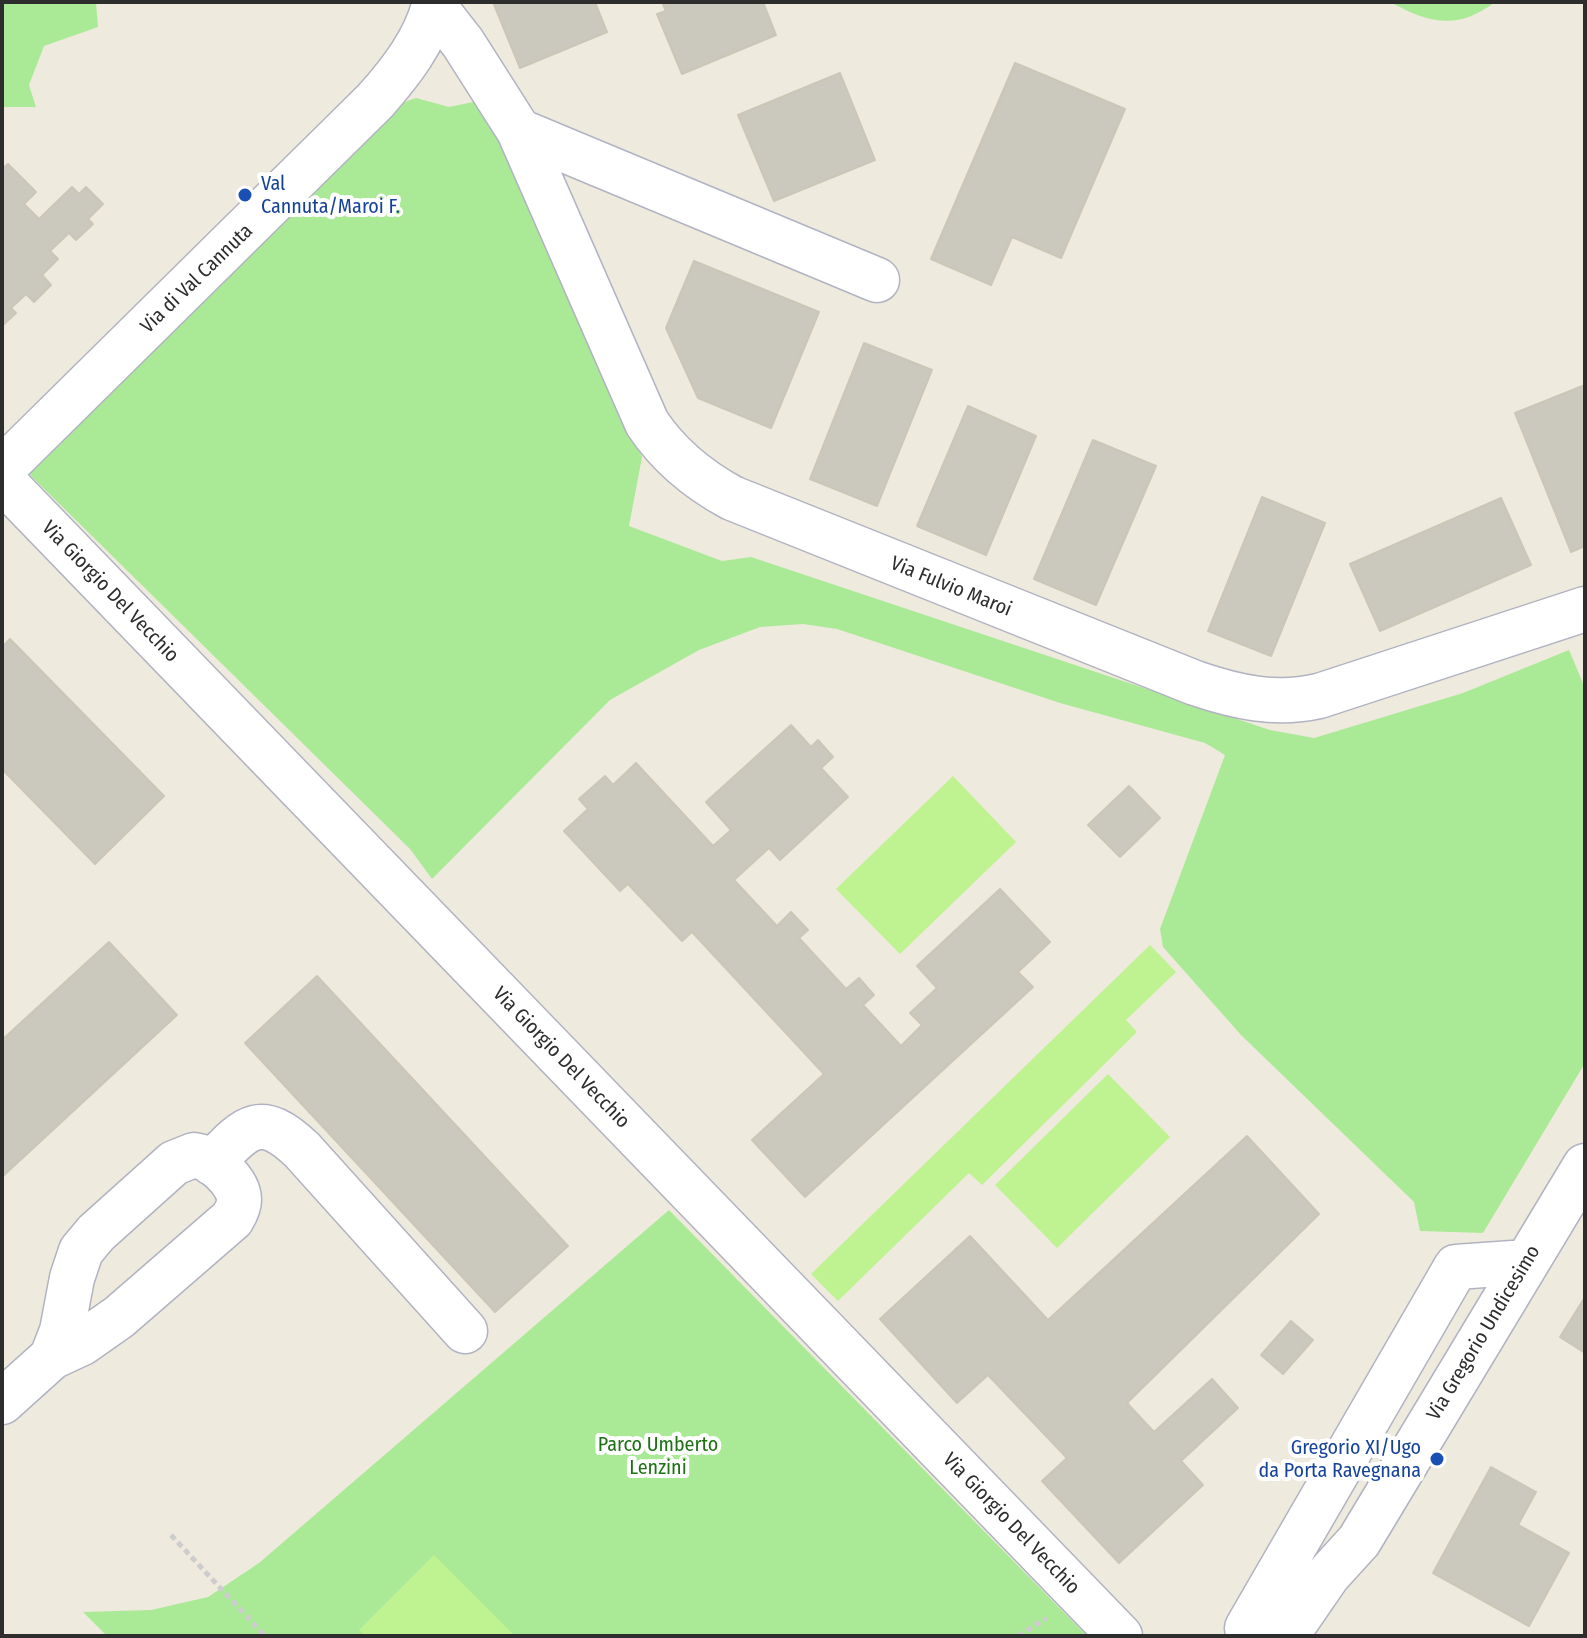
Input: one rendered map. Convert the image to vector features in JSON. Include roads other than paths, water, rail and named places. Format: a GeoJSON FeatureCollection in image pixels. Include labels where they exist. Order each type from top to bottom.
{"type":"FeatureCollection","features":[{"type":"Feature","properties":{"kind":"street","name":"Via Fulvio Maroi"},"geometry":{"type":"LineString","coordinates":[[435,4],[519,131],[647,423],[663,445],[691,472],[716,490],[747,506],[1195,683],[1261,700],[1288,701],[1319,696],[1585,609]]}},
{"type":"Feature","properties":{"kind":"street","name":"Via di Val Cannuta"},"geometry":{"type":"LineString","coordinates":[[2,469],[375,101],[393,81],[418,43],[435,4]]}},
{"type":"Feature","properties":{"kind":"street"},"geometry":{"type":"LineString","coordinates":[[519,131],[877,280]]}},
{"type":"Feature","properties":{"kind":"street","name":"Via Giorgio Del Vecchio"},"geometry":{"type":"LineString","coordinates":[[2,480],[1120,1636]]}},
{"type":"Feature","properties":{"kind":"street"},"geometry":{"type":"LineString","coordinates":[[212,1163],[236,1138],[254,1127],[276,1129],[302,1150],[465,1331]]}},
{"type":"Feature","properties":{"kind":"street"},"geometry":{"type":"LineString","coordinates":[[2,1402],[52,1357],[108,1326],[232,1219],[239,1200],[236,1189],[212,1163],[194,1155],[174,1163],[87,1242],[75,1264],[65,1318],[52,1357]]}},
{"type":"Feature","properties":{"kind":"street","name":"Via Gregorio Undicesimo"},"geometry":{"type":"LineString","coordinates":[[1286,1636],[1328,1575],[1359,1541],[1585,1166]]}},
{"type":"Feature","properties":{"kind":"street"},"geometry":{"type":"LineString","coordinates":[[1254,1636],[1247,1628],[1456,1267],[1527,1262]]}},
{"type":"Feature","properties":{"kind":"street","name":"Via Gregorio Undicesimo"},"geometry":{"type":"LineString","coordinates":[[1317,1636],[1345,1581],[1359,1541]]}},
{"type":"Feature","properties":{"kind":"place","name":"Val Cannuta/Maroi F."},"geometry":{"type":"Point","coordinates":[245,195]}},
{"type":"Feature","properties":{"kind":"place","name":"Gregorio XI/Ugo da Porta Ravegnana"},"geometry":{"type":"Point","coordinates":[1437,1459]}},
{"type":"Feature","properties":{"kind":"park label","name":"Parco Umberto Lenzini"},"geometry":{"type":"Point","coordinates":[658,1456]}}]}
